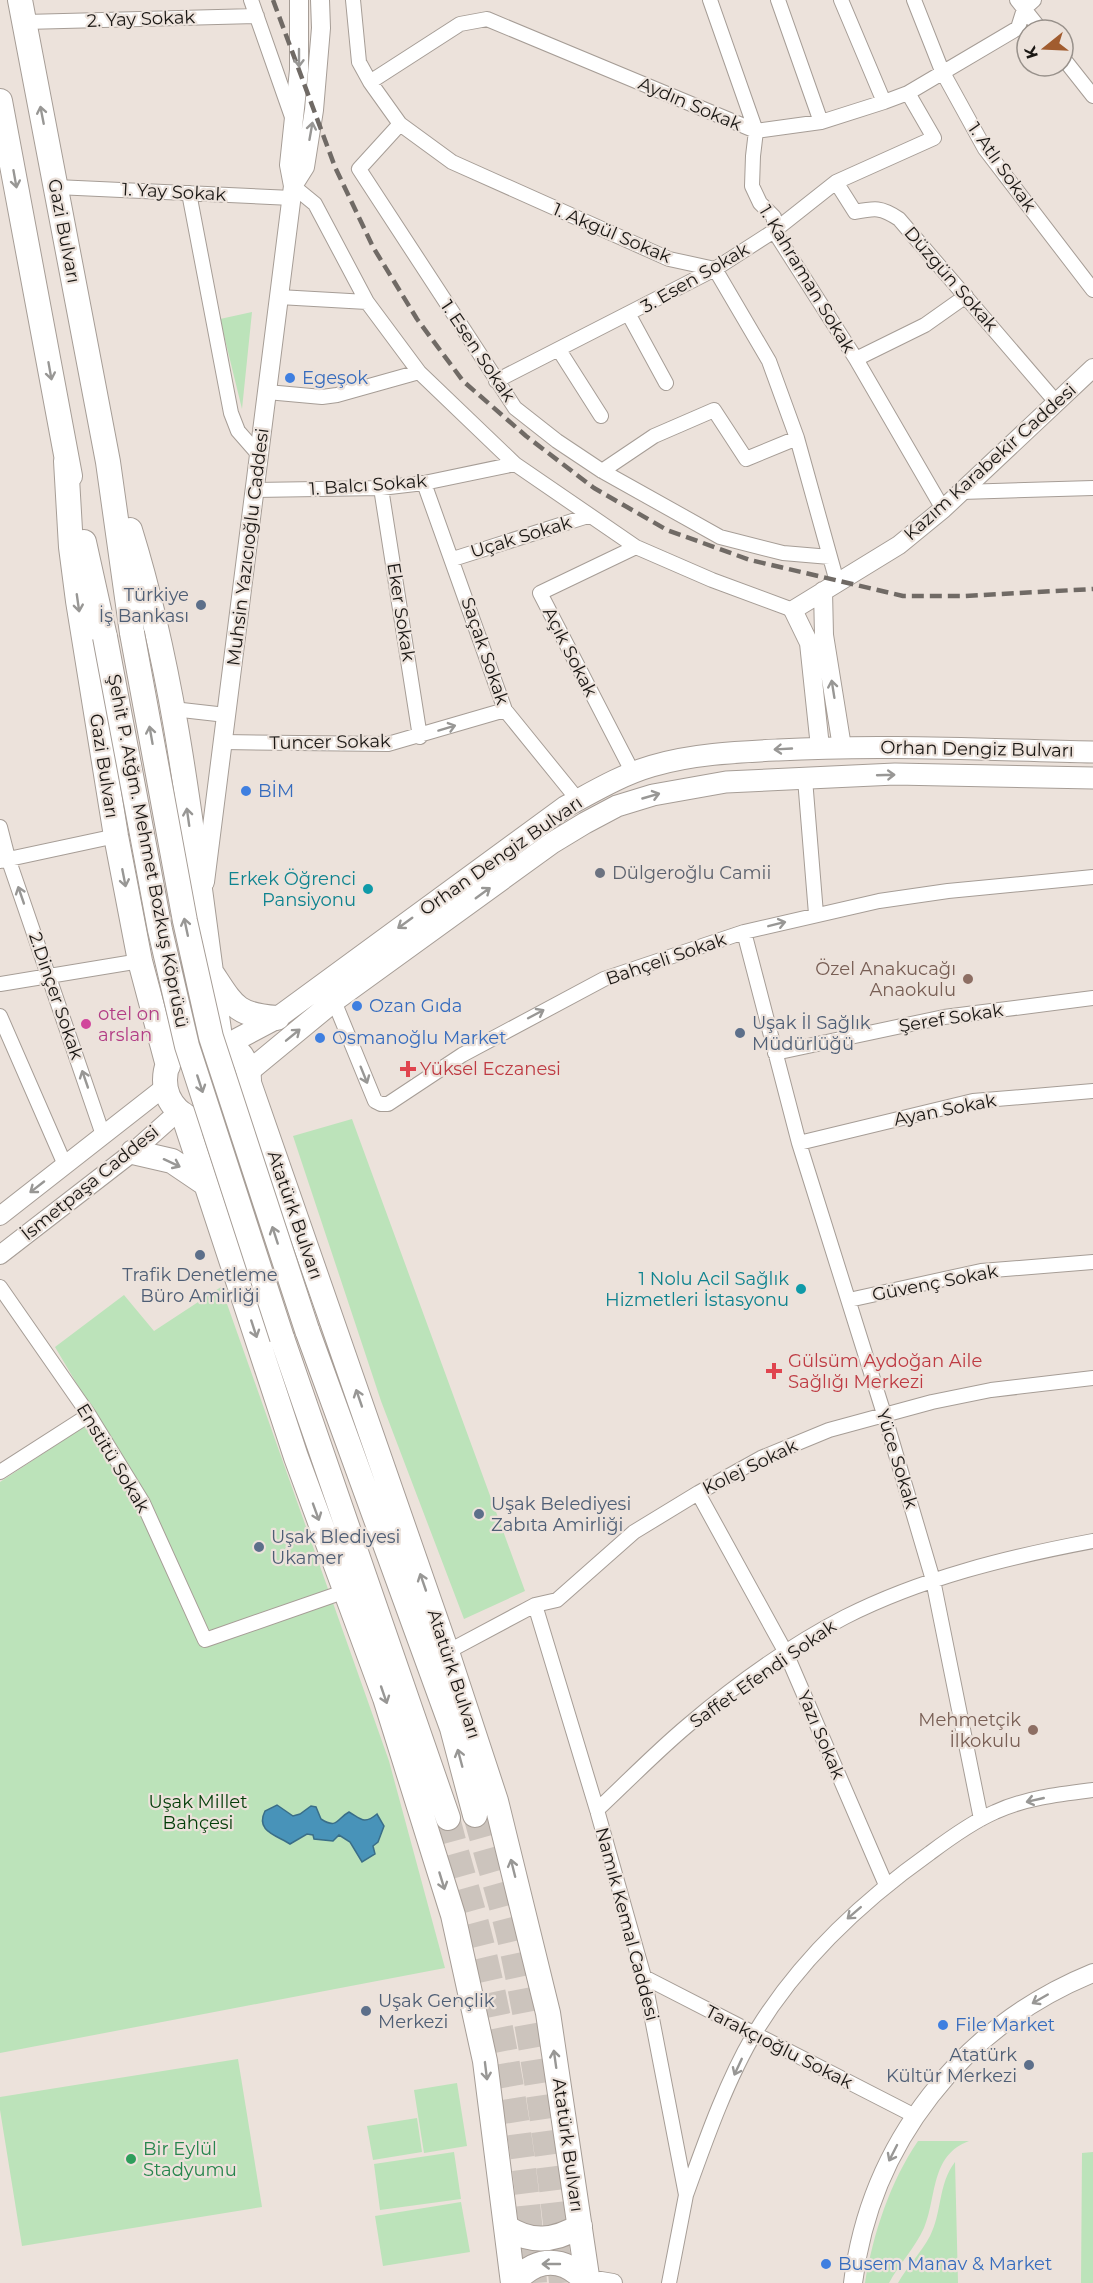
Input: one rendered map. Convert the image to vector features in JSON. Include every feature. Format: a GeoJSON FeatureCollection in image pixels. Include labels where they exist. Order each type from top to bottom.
{"type":"FeatureCollection","features":[{"type":"Feature","properties":{"kind":"highway","name":"Gazi Bulvarı"},"geometry":{"type":"LineString","coordinates":[[22,11],[108,462],[132,633]]}},
{"type":"Feature","properties":{"kind":"highway","name":"Gazi Bulvarı"},"geometry":{"type":"LineString","coordinates":[[0,101],[66,461],[105,637]]}},
{"type":"Feature","properties":{"kind":"highway","name":"Gazi Bulvarı"},"geometry":{"type":"LineString","coordinates":[[66,461],[71,548],[78,601],[116,836],[140,961],[167,1076]]}},
{"type":"Feature","properties":{"kind":"highway","name":"Gazi Bulvarı"},"geometry":{"type":"LineString","coordinates":[[108,462],[147,586],[173,709],[211,971],[225,1042]]}},
{"type":"Feature","properties":{"kind":"highway","name":"Şehit P. Atğm. Mehmet Bozkuş Köprüsü"},"geometry":{"type":"LineString","coordinates":[[132,633],[184,921],[211,1037],[307,1330]]}},
{"type":"Feature","properties":{"kind":"highway","name":"Şehit P. Atğm. Mehmet Bozkuş Köprüsü"},"geometry":{"type":"LineString","coordinates":[[105,637],[160,930],[187,1046],[282,1338],[448,1818]]}},
{"type":"Feature","properties":{"kind":"highway"},"geometry":{"type":"LineString","coordinates":[[211,971],[240,1010],[250,1015],[277,1018]]}},
{"type":"Feature","properties":{"kind":"highway"},"geometry":{"type":"LineString","coordinates":[[146,987],[160,1001],[186,1002],[204,991],[211,971]]}},
{"type":"Feature","properties":{"kind":"highway"},"geometry":{"type":"LineString","coordinates":[[181,1112],[199,1121],[217,1121],[225,1118],[244,1100],[248,1078],[241,1056],[225,1042],[205,1038],[189,1042],[176,1052],[167,1076],[170,1099],[181,1112],[296,1457],[385,1698],[453,1915],[485,2061],[514,2283]]}},
{"type":"Feature","properties":{"kind":"highway","name":"Atatürk Bulvarı"},"geometry":{"type":"LineString","coordinates":[[248,1078],[447,1652],[496,1801],[548,2013],[588,2283]]}},
{"type":"Feature","properties":{"kind":"highway"},"geometry":{"type":"LineString","coordinates":[[133,1152],[172,1161],[206,1184]]}},
{"type":"Feature","properties":{"kind":"highway","name":"Atatürk Bulvarı"},"geometry":{"type":"LineString","coordinates":[[307,1330],[452,1728],[475,1815]]}},
{"type":"Feature","properties":{"kind":"highway"},"geometry":{"type":"LineString","coordinates":[[506,2227],[528,2238],[549,2239],[566,2234],[580,2226]]}},
{"type":"Feature","properties":{"kind":"highway"},"geometry":{"type":"LineString","coordinates":[[514,2283],[532,2267],[544,2263],[569,2266],[580,2273],[588,2283]]}},
{"type":"Feature","properties":{"kind":"main road","name":"Orhan Dengiz Bulvarı"},"geometry":{"type":"LineString","coordinates":[[225,1042],[277,1018],[510,846],[578,800],[633,773],[672,761],[700,757],[820,747],[1093,752]]}},
{"type":"Feature","properties":{"kind":"main road"},"geometry":{"type":"LineString","coordinates":[[820,747],[823,778]]}},
{"type":"Feature","properties":{"kind":"main road"},"geometry":{"type":"LineString","coordinates":[[823,778],[842,747]]}},
{"type":"Feature","properties":{"kind":"main road","name":"Orhan Dengiz Bulvarı"},"geometry":{"type":"LineString","coordinates":[[248,1078],[334,1001],[552,843],[617,806],[684,788],[726,782],[895,774],[1093,778]]}},
{"type":"Feature","properties":{"kind":"street"},"geometry":{"type":"LineString","coordinates":[[251,0],[294,122]]}},
{"type":"Feature","properties":{"kind":"street","name":"Muhsin Yazıcıoğlu Caddesi"},"geometry":{"type":"LineString","coordinates":[[202,908],[292,192],[289,165],[299,70],[299,0]]}},
{"type":"Feature","properties":{"kind":"street","name":"Muhsin Yazıcıoğlu Caddesi"},"geometry":{"type":"LineString","coordinates":[[292,192],[305,167],[314,110],[321,28],[320,0]]}},
{"type":"Feature","properties":{"kind":"street","name":"1. Akgül Sokak"},"geometry":{"type":"LineString","coordinates":[[353,0],[359,62],[370,82],[400,124],[452,162],[669,260],[715,269]]}},
{"type":"Feature","properties":{"kind":"street","name":"1. Kahraman Sokak"},"geometry":{"type":"LineString","coordinates":[[710,0],[756,131],[752,186],[760,202],[774,217],[774,231],[856,359],[943,509]]}},
{"type":"Feature","properties":{"kind":"street"},"geometry":{"type":"LineString","coordinates":[[778,0],[821,122]]}},
{"type":"Feature","properties":{"kind":"street"},"geometry":{"type":"LineString","coordinates":[[841,0],[884,102]]}},
{"type":"Feature","properties":{"kind":"street","name":"1. Atlı Sokak"},"geometry":{"type":"LineString","coordinates":[[914,0],[942,71],[985,149],[1093,290]]}},
{"type":"Feature","properties":{"kind":"street"},"geometry":{"type":"LineString","coordinates":[[1025,3],[1034,18]]}},
{"type":"Feature","properties":{"kind":"street","name":"Aydın Sokak"},"geometry":{"type":"LineString","coordinates":[[370,82],[459,24],[487,19],[756,131],[821,122],[908,93],[1018,28],[1025,3]]}},
{"type":"Feature","properties":{"kind":"street","name":"2. Yay Sokak"},"geometry":{"type":"LineString","coordinates":[[22,11],[257,16]]}},
{"type":"Feature","properties":{"kind":"street"},"geometry":{"type":"LineString","coordinates":[[1075,73],[1093,96]]}},
{"type":"Feature","properties":{"kind":"street","name":"3. Esen Sokak"},"geometry":{"type":"LineString","coordinates":[[496,381],[715,269],[774,231],[836,182],[934,138],[908,93]]}},
{"type":"Feature","properties":{"kind":"street","name":"1. Esen Sokak"},"geometry":{"type":"LineString","coordinates":[[400,124],[359,169],[515,408],[557,441],[602,471],[720,537],[783,553],[830,557]]}},
{"type":"Feature","properties":{"kind":"street","name":"Düzgün Sokak"},"geometry":{"type":"LineString","coordinates":[[836,182],[855,212],[874,208],[886,210],[899,219],[1056,402]]}},
{"type":"Feature","properties":{"kind":"street","name":"1. Yay Sokak"},"geometry":{"type":"LineString","coordinates":[[56,187],[189,193],[292,192]]}},
{"type":"Feature","properties":{"kind":"street"},"geometry":{"type":"LineString","coordinates":[[292,192],[315,204],[366,302],[419,372],[515,464],[636,547],[712,580],[792,610],[809,643],[820,747]]}},
{"type":"Feature","properties":{"kind":"street"},"geometry":{"type":"LineString","coordinates":[[189,193],[231,414],[238,431],[259,455]]}},
{"type":"Feature","properties":{"kind":"street"},"geometry":{"type":"LineString","coordinates":[[715,269],[769,361],[797,438],[830,557],[830,586],[824,635],[842,747]]}},
{"type":"Feature","properties":{"kind":"street"},"geometry":{"type":"LineString","coordinates":[[856,359],[925,325],[966,296]]}},
{"type":"Feature","properties":{"kind":"street"},"geometry":{"type":"LineString","coordinates":[[279,297],[366,302]]}},
{"type":"Feature","properties":{"kind":"street"},"geometry":{"type":"LineString","coordinates":[[629,315],[666,383]]}},
{"type":"Feature","properties":{"kind":"street"},"geometry":{"type":"LineString","coordinates":[[559,350],[601,416]]}},
{"type":"Feature","properties":{"kind":"street","name":"Kazım Karabekir Caddesi"},"geometry":{"type":"LineString","coordinates":[[792,610],[899,545],[943,509],[1093,368]]}},
{"type":"Feature","properties":{"kind":"street"},"geometry":{"type":"LineString","coordinates":[[267,392],[322,397],[337,395],[419,372]]}},
{"type":"Feature","properties":{"kind":"street"},"geometry":{"type":"LineString","coordinates":[[602,471],[654,436],[714,410],[746,459],[797,438]]}},
{"type":"Feature","properties":{"kind":"street","name":"1. Balcı Sokak"},"geometry":{"type":"LineString","coordinates":[[255,490],[381,488],[424,483],[515,464]]}},
{"type":"Feature","properties":{"kind":"street","name":"Saçak Sokak"},"geometry":{"type":"LineString","coordinates":[[424,483],[505,710],[578,800]]}},
{"type":"Feature","properties":{"kind":"street","name":"Eker Sokak"},"geometry":{"type":"LineString","coordinates":[[381,488],[420,737]]}},
{"type":"Feature","properties":{"kind":"street"},"geometry":{"type":"LineString","coordinates":[[961,492],[1093,488]]}},
{"type":"Feature","properties":{"kind":"street","name":"Uçak Sokak"},"geometry":{"type":"LineString","coordinates":[[453,559],[588,516]]}},
{"type":"Feature","properties":{"kind":"street","name":"Açık Sokak"},"geometry":{"type":"LineString","coordinates":[[633,773],[540,593],[636,547]]}},
{"type":"Feature","properties":{"kind":"street"},"geometry":{"type":"LineString","coordinates":[[173,709],[226,715]]}},
{"type":"Feature","properties":{"kind":"street","name":"Tuncer Sokak"},"geometry":{"type":"LineString","coordinates":[[223,742],[388,744],[420,737],[505,710]]}},
{"type":"Feature","properties":{"kind":"street"},"geometry":{"type":"LineString","coordinates":[[816,914],[823,778]]}},
{"type":"Feature","properties":{"kind":"street","name":"2.Dinçer Sokak"},"geometry":{"type":"LineString","coordinates":[[0,827],[4,860],[50,977],[103,1135]]}},
{"type":"Feature","properties":{"kind":"street"},"geometry":{"type":"LineString","coordinates":[[4,860],[116,836]]}},
{"type":"Feature","properties":{"kind":"street","name":"Bahçeli Sokak"},"geometry":{"type":"LineString","coordinates":[[334,1001],[375,1101],[388,1104],[462,1055],[604,979],[744,932],[879,901],[948,891],[1093,877]]}},
{"type":"Feature","properties":{"kind":"street","name":"Yüce Sokak"},"geometry":{"type":"LineString","coordinates":[[744,932],[799,1143],[884,1414],[933,1580],[981,1819]]}},
{"type":"Feature","properties":{"kind":"street"},"geometry":{"type":"LineString","coordinates":[[0,984],[140,961]]}},
{"type":"Feature","properties":{"kind":"street","name":"Şeref Sokak"},"geometry":{"type":"LineString","coordinates":[[775,1053],[944,1017],[1093,998]]}},
{"type":"Feature","properties":{"kind":"street"},"geometry":{"type":"LineString","coordinates":[[0,1016],[65,1165]]}},
{"type":"Feature","properties":{"kind":"street","name":"İsmetpaşa Caddesi"},"geometry":{"type":"LineString","coordinates":[[0,1216],[103,1135],[167,1076]]}},
{"type":"Feature","properties":{"kind":"street","name":"Ayan Sokak"},"geometry":{"type":"LineString","coordinates":[[799,1143],[973,1101],[1093,1091]]}},
{"type":"Feature","properties":{"kind":"street","name":"İsmetpaşa Caddesi"},"geometry":{"type":"LineString","coordinates":[[0,1255],[181,1112]]}},
{"type":"Feature","properties":{"kind":"street","name":"Güvenç Sokak"},"geometry":{"type":"LineString","coordinates":[[849,1300],[981,1271],[1093,1262]]}},
{"type":"Feature","properties":{"kind":"street","name":"Enstitü Sokak"},"geometry":{"type":"LineString","coordinates":[[0,1287],[89,1415],[143,1503],[205,1640],[345,1591]]}},
{"type":"Feature","properties":{"kind":"street","name":"Kolej Sokak"},"geometry":{"type":"LineString","coordinates":[[447,1652],[535,1605],[557,1600],[634,1532],[761,1458],[829,1430],[884,1414],[991,1390],[1093,1378]]}},
{"type":"Feature","properties":{"kind":"street"},"geometry":{"type":"LineString","coordinates":[[0,1473],[89,1415]]}},
{"type":"Feature","properties":{"kind":"street","name":"Yazı Sokak"},"geometry":{"type":"LineString","coordinates":[[698,1493],[786,1653],[886,1885]]}},
{"type":"Feature","properties":{"kind":"street","name":"Saffet Efendi Sokak"},"geometry":{"type":"LineString","coordinates":[[597,1810],[686,1727],[729,1693],[786,1653],[844,1618],[933,1580],[1039,1551],[1093,1541]]}},
{"type":"Feature","properties":{"kind":"street","name":"Namık Kemal Caddesi"},"geometry":{"type":"LineString","coordinates":[[535,1605],[597,1810],[644,1977],[686,2195],[669,2283]]}},
{"type":"Feature","properties":{"kind":"street"},"geometry":{"type":"LineString","coordinates":[[686,2195],[738,2065],[754,2034],[807,1960],[839,1927],[886,1885],[953,1836],[981,1819],[1018,1804],[1093,1790]]}},
{"type":"Feature","properties":{"kind":"street"},"geometry":{"type":"LineString","coordinates":[[852,2283],[865,2221],[878,2184],[915,2116],[946,2076],[988,2035],[1030,2005],[1093,1973]]}},
{"type":"Feature","properties":{"kind":"street","name":"Tarakçıoğlu Sokak"},"geometry":{"type":"LineString","coordinates":[[644,1977],[915,2116]]}},
{"type":"Feature","properties":{"kind":"street"},"geometry":{"type":"LineString","coordinates":[[588,2283],[601,2281],[614,2283]]}},
{"type":"Feature","properties":{"kind":"green space"},"geometry":{"type":"Polygon","coordinates":[[[252,312],[242,409],[220,319],[252,312]]]}},
{"type":"Feature","properties":{"kind":"green space"},"geometry":{"type":"Polygon","coordinates":[[[352,1119],[525,1591],[464,1619],[381,1401],[293,1136],[352,1119]]]}},
{"type":"Feature","properties":{"kind":"green space","name":"Uşak Millet Bahçesi"},"geometry":{"type":"Polygon","coordinates":[[[221,1287],[389,1761],[445,1968],[0,2053],[0,1482],[97,1418],[55,1347],[124,1295],[154,1331],[221,1287]]]}},
{"type":"Feature","properties":{"kind":"green space","name":"Bir Eylül Stadyumu"},"geometry":{"type":"Polygon","coordinates":[[[238,2059],[262,2207],[22,2246],[0,2110],[0,2097],[238,2059]]]}},
{"type":"Feature","properties":{"kind":"green space"},"geometry":{"type":"Polygon","coordinates":[[[457,2083],[467,2146],[424,2153],[414,2090],[457,2083]]]}},
{"type":"Feature","properties":{"kind":"green space"},"geometry":{"type":"Polygon","coordinates":[[[417,2118],[422,2152],[373,2160],[367,2126],[417,2118]]]}},
{"type":"Feature","properties":{"kind":"green space"},"geometry":{"type":"Polygon","coordinates":[[[918,2141],[969,2141],[947,2156],[937,2178],[924,2228],[889,2283],[865,2283],[884,2209],[899,2174],[918,2141]]]}},
{"type":"Feature","properties":{"kind":"green space"},"geometry":{"type":"Polygon","coordinates":[[[454,2152],[461,2199],[380,2210],[374,2164],[454,2152]]]}},
{"type":"Feature","properties":{"kind":"green space"},"geometry":{"type":"Polygon","coordinates":[[[1093,2152],[1093,2283],[1081,2283],[1082,2153],[1093,2152]]]}},
{"type":"Feature","properties":{"kind":"green space"},"geometry":{"type":"Polygon","coordinates":[[[955,2162],[958,2283],[898,2283],[930,2236],[946,2180],[955,2162]]]}},
{"type":"Feature","properties":{"kind":"green space"},"geometry":{"type":"Polygon","coordinates":[[[461,2202],[470,2252],[383,2266],[375,2216],[461,2202]]]}},
{"type":"Feature","properties":{"kind":"water"},"geometry":{"type":"Polygon","coordinates":[[[277,1805],[293,1816],[311,1806],[316,1807],[321,1819],[331,1823],[337,1822],[349,1812],[366,1820],[377,1814],[384,1826],[378,1842],[373,1846],[375,1854],[362,1862],[350,1842],[339,1835],[333,1841],[314,1839],[313,1835],[307,1834],[290,1844],[269,1832],[263,1823],[265,1811],[277,1805]]]}},
{"type":"Feature","properties":{"kind":"tunnel"},"geometry":{"type":"LineString","coordinates":[[475,1815],[506,1924],[522,2001],[542,2121],[561,2283]]}},
{"type":"Feature","properties":{"kind":"tunnel"},"geometry":{"type":"LineString","coordinates":[[448,1818],[482,1941],[503,2039],[523,2161],[535,2283]]}},
{"type":"Feature","properties":{"kind":"railway"},"geometry":{"type":"LineString","coordinates":[[273,0],[335,167],[373,247],[417,319],[463,381],[526,436],[594,488],[667,530],[750,560],[903,596],[964,596],[1093,589]]}},
{"type":"Feature","properties":{"kind":"place","name":"Egeşok"},"geometry":{"type":"Point","coordinates":[290,378]}},
{"type":"Feature","properties":{"kind":"place","name":"Türkiye İş Bankası"},"geometry":{"type":"Point","coordinates":[201,605]}},
{"type":"Feature","properties":{"kind":"place","name":"BİM"},"geometry":{"type":"Point","coordinates":[246,791]}},
{"type":"Feature","properties":{"kind":"place","name":"Dülgeroğlu Camii"},"geometry":{"type":"Point","coordinates":[600,873]}},
{"type":"Feature","properties":{"kind":"place","name":"Erkek Öğrenci Pansiyonu"},"geometry":{"type":"Point","coordinates":[368,889]}},
{"type":"Feature","properties":{"kind":"place","name":"Özel Anakucağı Anaokulu"},"geometry":{"type":"Point","coordinates":[968,979]}},
{"type":"Feature","properties":{"kind":"place","name":"Ozan Gıda"},"geometry":{"type":"Point","coordinates":[357,1006]}},
{"type":"Feature","properties":{"kind":"place","name":"otel on arslan"},"geometry":{"type":"Point","coordinates":[86,1024]}},
{"type":"Feature","properties":{"kind":"place","name":"Uşak İl Sağlık Müdürlüğü"},"geometry":{"type":"Point","coordinates":[740,1033]}},
{"type":"Feature","properties":{"kind":"place","name":"Osmanoğlu Market"},"geometry":{"type":"Point","coordinates":[320,1038]}},
{"type":"Feature","properties":{"kind":"place","name":"Yüksel Eczanesi"},"geometry":{"type":"Point","coordinates":[408,1069]}},
{"type":"Feature","properties":{"kind":"place","name":"Trafik Denetleme Büro Amirliği"},"geometry":{"type":"Point","coordinates":[200,1255]}},
{"type":"Feature","properties":{"kind":"place","name":"1 Nolu Acil Sağlık Hizmetleri İstasyonu"},"geometry":{"type":"Point","coordinates":[801,1289]}},
{"type":"Feature","properties":{"kind":"place","name":"Gülsüm Aydoğan Aile Sağlığı Merkezi"},"geometry":{"type":"Point","coordinates":[774,1371]}},
{"type":"Feature","properties":{"kind":"place","name":"Uşak Belediyesi Zabıta Amirliği"},"geometry":{"type":"Point","coordinates":[479,1514]}},
{"type":"Feature","properties":{"kind":"place","name":"Uşak Blediyesi Ukamer"},"geometry":{"type":"Point","coordinates":[259,1547]}},
{"type":"Feature","properties":{"kind":"place","name":"Mehmetçik İlkokulu"},"geometry":{"type":"Point","coordinates":[1033,1730]}},
{"type":"Feature","properties":{"kind":"place","name":"Uşak Gençlik Merkezi"},"geometry":{"type":"Point","coordinates":[366,2011]}},
{"type":"Feature","properties":{"kind":"place","name":"File Market"},"geometry":{"type":"Point","coordinates":[943,2025]}},
{"type":"Feature","properties":{"kind":"place","name":"Atatürk Kültür Merkezi"},"geometry":{"type":"Point","coordinates":[1029,2065]}},
{"type":"Feature","properties":{"kind":"place","name":"Bir Eylül Stadyumu"},"geometry":{"type":"Point","coordinates":[131,2159]}},
{"type":"Feature","properties":{"kind":"place","name":"Busem Manav & Market"},"geometry":{"type":"Point","coordinates":[826,2264]}}]}
